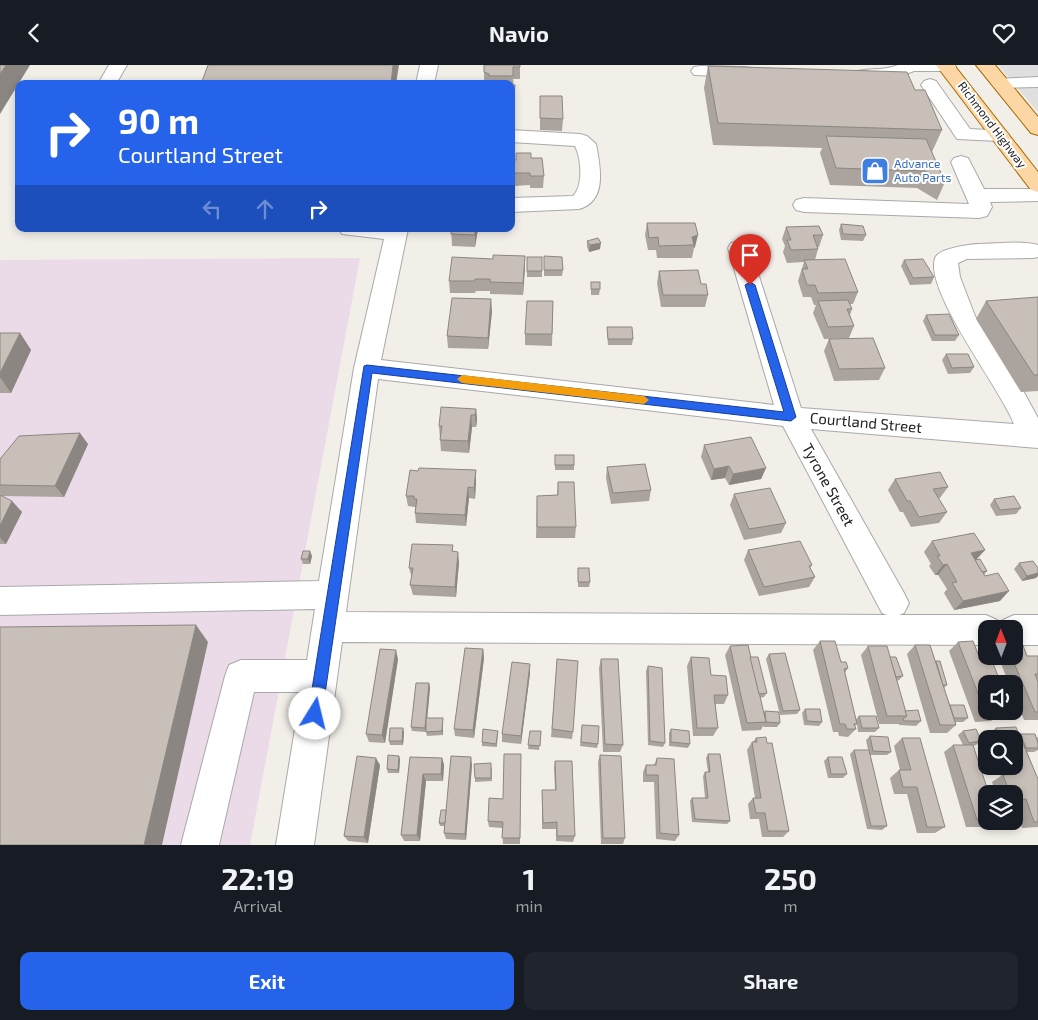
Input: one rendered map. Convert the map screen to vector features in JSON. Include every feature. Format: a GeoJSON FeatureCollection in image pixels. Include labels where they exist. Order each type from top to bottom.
{"type":"FeatureCollection","features":[{"type":"Feature","properties":{"kind":"main road"},"geometry":{"type":"LineString","coordinates":[[985,65],[1038,129]]}},
{"type":"Feature","properties":{"kind":"main road","name":"Richmond Highway"},"geometry":{"type":"LineString","coordinates":[[946,66],[1038,186]]}},
{"type":"Feature","properties":{"kind":"street"},"geometry":{"type":"LineString","coordinates":[[109,80],[118,65]]}},
{"type":"Feature","properties":{"kind":"street"},"geometry":{"type":"LineString","coordinates":[[426,80],[429,65]]}},
{"type":"Feature","properties":{"kind":"street"},"geometry":{"type":"LineString","coordinates":[[891,75],[910,66],[946,66]]}},
{"type":"Feature","properties":{"kind":"street"},"geometry":{"type":"LineString","coordinates":[[700,71],[767,73]]}},
{"type":"Feature","properties":{"kind":"street"},"geometry":{"type":"LineString","coordinates":[[843,74],[891,75],[915,84],[961,84]]}},
{"type":"Feature","properties":{"kind":"street"},"geometry":{"type":"LineString","coordinates":[[1000,83],[1038,82]]}},
{"type":"Feature","properties":{"kind":"street"},"geometry":{"type":"LineString","coordinates":[[930,85],[964,135],[999,135]]}},
{"type":"Feature","properties":{"kind":"street"},"geometry":{"type":"LineString","coordinates":[[515,136],[580,140],[586,144],[591,183],[588,196],[579,202],[515,205]]}},
{"type":"Feature","properties":{"kind":"street"},"geometry":{"type":"LineString","coordinates":[[804,205],[980,211],[981,207],[977,196],[961,162]]}},
{"type":"Feature","properties":{"kind":"street"},"geometry":{"type":"LineString","coordinates":[[977,196],[1038,195]]}},
{"type":"Feature","properties":{"kind":"street"},"geometry":{"type":"LineString","coordinates":[[295,845],[367,369],[396,232]]}},
{"type":"Feature","properties":{"kind":"street","name":"Tyrone Street"},"geometry":{"type":"LineString","coordinates":[[738,248],[791,417],[894,603]]}},
{"type":"Feature","properties":{"kind":"street"},"geometry":{"type":"LineString","coordinates":[[1035,437],[960,310],[946,270],[946,259],[965,252],[1036,256]]}},
{"type":"Feature","properties":{"kind":"street","name":"Courtland Street"},"geometry":{"type":"LineString","coordinates":[[367,369],[791,417],[1035,437]]}},
{"type":"Feature","properties":{"kind":"street"},"geometry":{"type":"LineString","coordinates":[[0,601],[333,595]]}},
{"type":"Feature","properties":{"kind":"street"},"geometry":{"type":"LineString","coordinates":[[328,627],[978,630]]}},
{"type":"Feature","properties":{"kind":"street"},"geometry":{"type":"LineString","coordinates":[[1023,630],[1038,631]]}},
{"type":"Feature","properties":{"kind":"street"},"geometry":{"type":"LineString","coordinates":[[200,845],[241,676],[321,676]]}},
{"type":"Feature","properties":{"kind":"shaded area"},"geometry":{"type":"Polygon","coordinates":[[[998,65],[1038,65],[1038,112],[998,65]]]}},
{"type":"Feature","properties":{"kind":"shaded area"},"geometry":{"type":"Polygon","coordinates":[[[360,258],[250,845],[0,845],[0,260],[360,258]]]}},
{"type":"Feature","properties":{"kind":"building"},"geometry":{"type":"Polygon","coordinates":[[[0,65],[6,65],[0,74],[0,65]]]}},
{"type":"Feature","properties":{"kind":"building"},"geometry":{"type":"Polygon","coordinates":[[[208,65],[393,65],[391,80],[202,80],[208,65]]]}},
{"type":"Feature","properties":{"kind":"building"},"geometry":{"type":"Polygon","coordinates":[[[484,65],[520,65],[520,67],[513,67],[513,76],[489,76],[489,74],[484,72],[484,65]]]}},
{"type":"Feature","properties":{"kind":"building"},"geometry":{"type":"Polygon","coordinates":[[[708,66],[907,72],[915,90],[925,90],[942,130],[718,123],[708,66]]]}},
{"type":"Feature","properties":{"kind":"building"},"geometry":{"type":"Polygon","coordinates":[[[540,96],[562,96],[563,119],[540,118],[540,96]]]}},
{"type":"Feature","properties":{"kind":"building"},"geometry":{"type":"Polygon","coordinates":[[[826,136],[926,139],[945,182],[925,171],[836,168],[826,136]]]}},
{"type":"Feature","properties":{"kind":"building"},"geometry":{"type":"Polygon","coordinates":[[[516,153],[531,153],[531,158],[542,158],[544,176],[530,176],[530,173],[515,173],[516,153]]]}},
{"type":"Feature","properties":{"kind":"building"},"geometry":{"type":"Polygon","coordinates":[[[647,223],[695,223],[698,235],[692,237],[694,245],[659,246],[658,237],[649,238],[647,223]]]}},
{"type":"Feature","properties":{"kind":"building"},"geometry":{"type":"Polygon","coordinates":[[[841,224],[863,226],[866,235],[843,234],[841,224]]]}},
{"type":"Feature","properties":{"kind":"building"},"geometry":{"type":"Polygon","coordinates":[[[819,226],[823,235],[813,235],[818,249],[791,250],[787,240],[791,240],[786,227],[819,226]]]}},
{"type":"Feature","properties":{"kind":"building"},"geometry":{"type":"Polygon","coordinates":[[[451,232],[475,232],[475,235],[451,234],[451,232]]]}},
{"type":"Feature","properties":{"kind":"building"},"geometry":{"type":"Polygon","coordinates":[[[598,238],[601,243],[590,245],[587,241],[598,238]]]}},
{"type":"Feature","properties":{"kind":"building"},"geometry":{"type":"Polygon","coordinates":[[[493,255],[525,256],[523,283],[490,282],[490,279],[449,281],[452,257],[493,259],[493,255]]]}},
{"type":"Feature","properties":{"kind":"building"},"geometry":{"type":"Polygon","coordinates":[[[544,256],[562,257],[563,270],[544,270],[544,256]]]}},
{"type":"Feature","properties":{"kind":"building"},"geometry":{"type":"Polygon","coordinates":[[[527,257],[542,257],[542,271],[527,271],[527,257]]]}},
{"type":"Feature","properties":{"kind":"building"},"geometry":{"type":"Polygon","coordinates":[[[845,259],[858,292],[818,293],[815,285],[807,285],[802,269],[808,269],[804,260],[845,259]]]}},
{"type":"Feature","properties":{"kind":"building"},"geometry":{"type":"Polygon","coordinates":[[[923,259],[934,277],[913,278],[904,260],[923,259]]]}},
{"type":"Feature","properties":{"kind":"building"},"geometry":{"type":"Polygon","coordinates":[[[698,270],[701,284],[706,284],[708,295],[663,295],[659,271],[698,270]]]}},
{"type":"Feature","properties":{"kind":"building"},"geometry":{"type":"Polygon","coordinates":[[[591,282],[600,282],[600,289],[591,289],[591,282]]]}},
{"type":"Feature","properties":{"kind":"building"},"geometry":{"type":"Polygon","coordinates":[[[1038,297],[1038,375],[1034,375],[986,301],[1038,297]]]}},
{"type":"Feature","properties":{"kind":"building"},"geometry":{"type":"Polygon","coordinates":[[[452,298],[491,299],[488,338],[447,336],[452,298]]]}},
{"type":"Feature","properties":{"kind":"building"},"geometry":{"type":"Polygon","coordinates":[[[848,300],[852,309],[847,309],[854,326],[828,327],[818,301],[848,300]]]}},
{"type":"Feature","properties":{"kind":"building"},"geometry":{"type":"Polygon","coordinates":[[[527,301],[553,301],[552,334],[525,334],[527,301]]]}},
{"type":"Feature","properties":{"kind":"building"},"geometry":{"type":"Polygon","coordinates":[[[949,314],[959,335],[935,335],[926,315],[949,314]]]}},
{"type":"Feature","properties":{"kind":"building"},"geometry":{"type":"Polygon","coordinates":[[[607,327],[632,327],[633,339],[608,339],[607,327]]]}},
{"type":"Feature","properties":{"kind":"building"},"geometry":{"type":"Polygon","coordinates":[[[0,333],[20,333],[0,373],[0,333]]]}},
{"type":"Feature","properties":{"kind":"building"},"geometry":{"type":"Polygon","coordinates":[[[873,338],[885,368],[839,369],[829,339],[873,338]]]}},
{"type":"Feature","properties":{"kind":"building"},"geometry":{"type":"Polygon","coordinates":[[[946,354],[968,354],[974,367],[952,368],[946,354]]]}},
{"type":"Feature","properties":{"kind":"building"},"geometry":{"type":"Polygon","coordinates":[[[441,407],[476,409],[475,415],[471,415],[468,441],[440,440],[442,426],[439,426],[441,407]]]}},
{"type":"Feature","properties":{"kind":"building"},"geometry":{"type":"Polygon","coordinates":[[[80,433],[55,486],[0,485],[0,459],[19,436],[80,433]]]}},
{"type":"Feature","properties":{"kind":"building"},"geometry":{"type":"Polygon","coordinates":[[[751,437],[766,468],[733,474],[729,466],[714,469],[704,445],[751,437]]]}},
{"type":"Feature","properties":{"kind":"building"},"geometry":{"type":"Polygon","coordinates":[[[555,455],[574,455],[574,465],[555,465],[555,455]]]}},
{"type":"Feature","properties":{"kind":"building"},"geometry":{"type":"Polygon","coordinates":[[[645,464],[651,490],[613,493],[607,467],[645,464]]]}},
{"type":"Feature","properties":{"kind":"building"},"geometry":{"type":"Polygon","coordinates":[[[419,468],[476,470],[474,488],[468,487],[465,515],[415,513],[417,499],[414,499],[414,496],[406,496],[410,470],[418,471],[419,468]]]}},
{"type":"Feature","properties":{"kind":"building"},"geometry":{"type":"Polygon","coordinates":[[[940,472],[948,487],[933,489],[947,512],[919,517],[910,501],[907,501],[895,479],[940,472]]]}},
{"type":"Feature","properties":{"kind":"building"},"geometry":{"type":"Polygon","coordinates":[[[558,482],[574,482],[576,527],[537,527],[537,496],[558,495],[558,482]]]}},
{"type":"Feature","properties":{"kind":"building"},"geometry":{"type":"Polygon","coordinates":[[[770,488],[786,523],[749,529],[734,494],[770,488]]]}},
{"type":"Feature","properties":{"kind":"building"},"geometry":{"type":"Polygon","coordinates":[[[0,495],[12,501],[0,526],[0,495]]]}},
{"type":"Feature","properties":{"kind":"building"},"geometry":{"type":"Polygon","coordinates":[[[1014,496],[1021,508],[1000,510],[994,499],[1014,496]]]}},
{"type":"Feature","properties":{"kind":"building"},"geometry":{"type":"Polygon","coordinates":[[[974,533],[985,550],[971,553],[985,576],[998,573],[1009,591],[963,601],[952,583],[957,582],[947,564],[943,565],[937,556],[940,556],[932,541],[974,533]]]}},
{"type":"Feature","properties":{"kind":"building"},"geometry":{"type":"Polygon","coordinates":[[[800,541],[812,565],[809,566],[815,577],[764,587],[748,550],[800,541]]]}},
{"type":"Feature","properties":{"kind":"building"},"geometry":{"type":"Polygon","coordinates":[[[412,544],[453,545],[452,551],[458,552],[455,587],[410,585],[413,568],[409,568],[412,544]]]}},
{"type":"Feature","properties":{"kind":"building"},"geometry":{"type":"Polygon","coordinates":[[[303,551],[310,551],[308,559],[301,559],[303,551]]]}},
{"type":"Feature","properties":{"kind":"building"},"geometry":{"type":"Polygon","coordinates":[[[980,559],[987,571],[982,572],[975,560],[980,559]]]}},
{"type":"Feature","properties":{"kind":"building"},"geometry":{"type":"Polygon","coordinates":[[[1033,561],[1038,568],[1038,573],[1027,576],[1019,563],[1033,561]]]}},
{"type":"Feature","properties":{"kind":"building"},"geometry":{"type":"Polygon","coordinates":[[[578,568],[589,568],[590,582],[578,582],[578,568]]]}},
{"type":"Feature","properties":{"kind":"building"},"geometry":{"type":"Polygon","coordinates":[[[196,625],[144,845],[0,845],[0,627],[196,625]]]}},
{"type":"Feature","properties":{"kind":"building"},"geometry":{"type":"Polygon","coordinates":[[[820,641],[835,641],[841,662],[846,662],[848,668],[844,669],[857,724],[854,724],[856,729],[847,729],[845,724],[840,724],[820,641]]]}},
{"type":"Feature","properties":{"kind":"building"},"geometry":{"type":"Polygon","coordinates":[[[973,641],[978,654],[978,665],[994,665],[998,675],[978,675],[978,693],[958,642],[973,641]]]}},
{"type":"Feature","properties":{"kind":"building"},"geometry":{"type":"Polygon","coordinates":[[[748,645],[766,722],[747,723],[730,646],[748,645]]]}},
{"type":"Feature","properties":{"kind":"building"},"geometry":{"type":"Polygon","coordinates":[[[915,645],[930,645],[956,725],[940,725],[915,645]]]}},
{"type":"Feature","properties":{"kind":"building"},"geometry":{"type":"Polygon","coordinates":[[[868,646],[887,646],[907,716],[887,716],[868,646]]]}},
{"type":"Feature","properties":{"kind":"building"},"geometry":{"type":"Polygon","coordinates":[[[1023,646],[1027,656],[1038,656],[1038,674],[1035,674],[1038,682],[1038,712],[1035,712],[1023,684],[1023,675],[1019,675],[1015,665],[1023,665],[1023,646]]]}},
{"type":"Feature","properties":{"kind":"building"},"geometry":{"type":"Polygon","coordinates":[[[465,648],[483,649],[473,730],[454,729],[465,648]]]}},
{"type":"Feature","properties":{"kind":"building"},"geometry":{"type":"Polygon","coordinates":[[[380,649],[396,650],[382,735],[366,734],[380,649]]]}},
{"type":"Feature","properties":{"kind":"building"},"geometry":{"type":"Polygon","coordinates":[[[785,653],[800,710],[783,711],[769,654],[785,653]]]}},
{"type":"Feature","properties":{"kind":"building"},"geometry":{"type":"Polygon","coordinates":[[[691,657],[709,658],[711,675],[726,676],[728,695],[714,695],[718,728],[697,728],[691,657]]]}},
{"type":"Feature","properties":{"kind":"building"},"geometry":{"type":"Polygon","coordinates":[[[750,657],[758,657],[767,693],[759,694],[750,657]]]}},
{"type":"Feature","properties":{"kind":"building"},"geometry":{"type":"Polygon","coordinates":[[[890,657],[896,657],[903,676],[896,677],[890,657]]]}},
{"type":"Feature","properties":{"kind":"building"},"geometry":{"type":"Polygon","coordinates":[[[557,659],[578,661],[573,732],[552,729],[557,659]]]}},
{"type":"Feature","properties":{"kind":"building"},"geometry":{"type":"Polygon","coordinates":[[[601,659],[618,659],[623,745],[605,744],[601,659]]]}},
{"type":"Feature","properties":{"kind":"building"},"geometry":{"type":"Polygon","coordinates":[[[936,661],[940,661],[947,685],[943,685],[936,661]]]}},
{"type":"Feature","properties":{"kind":"building"},"geometry":{"type":"Polygon","coordinates":[[[512,662],[530,664],[521,736],[502,734],[512,662]]]}},
{"type":"Feature","properties":{"kind":"building"},"geometry":{"type":"Polygon","coordinates":[[[648,666],[662,668],[665,743],[650,741],[648,666]]]}},
{"type":"Feature","properties":{"kind":"building"},"geometry":{"type":"Polygon","coordinates":[[[416,683],[429,683],[425,728],[411,727],[416,683]]]}},
{"type":"Feature","properties":{"kind":"building"},"geometry":{"type":"Polygon","coordinates":[[[950,705],[964,705],[968,718],[954,718],[950,705]]]}},
{"type":"Feature","properties":{"kind":"building"},"geometry":{"type":"Polygon","coordinates":[[[805,709],[820,709],[822,722],[807,721],[805,709]]]}},
{"type":"Feature","properties":{"kind":"building"},"geometry":{"type":"Polygon","coordinates":[[[918,710],[921,721],[904,721],[903,719],[907,716],[905,711],[918,710]]]}},
{"type":"Feature","properties":{"kind":"building"},"geometry":{"type":"Polygon","coordinates":[[[765,711],[779,712],[780,723],[766,722],[765,711]]]}},
{"type":"Feature","properties":{"kind":"building"},"geometry":{"type":"Polygon","coordinates":[[[859,716],[876,716],[879,728],[862,728],[859,716]]]}},
{"type":"Feature","properties":{"kind":"building"},"geometry":{"type":"Polygon","coordinates":[[[426,718],[443,718],[442,731],[426,732],[426,718]]]}},
{"type":"Feature","properties":{"kind":"building"},"geometry":{"type":"Polygon","coordinates":[[[582,725],[599,726],[598,744],[581,742],[582,725]]]}},
{"type":"Feature","properties":{"kind":"building"},"geometry":{"type":"Polygon","coordinates":[[[1016,727],[1017,730],[997,730],[996,728],[1016,727]]]}},
{"type":"Feature","properties":{"kind":"building"},"geometry":{"type":"Polygon","coordinates":[[[390,728],[403,728],[402,741],[389,741],[390,728]]]}},
{"type":"Feature","properties":{"kind":"building"},"geometry":{"type":"Polygon","coordinates":[[[483,729],[498,731],[496,744],[482,742],[483,729]]]}},
{"type":"Feature","properties":{"kind":"building"},"geometry":{"type":"Polygon","coordinates":[[[671,729],[689,731],[690,744],[671,742],[671,729]]]}},
{"type":"Feature","properties":{"kind":"building"},"geometry":{"type":"Polygon","coordinates":[[[976,729],[978,742],[969,743],[963,731],[976,729]]]}},
{"type":"Feature","properties":{"kind":"building"},"geometry":{"type":"Polygon","coordinates":[[[530,731],[541,731],[540,746],[528,745],[530,731]]]}},
{"type":"Feature","properties":{"kind":"building"},"geometry":{"type":"Polygon","coordinates":[[[1023,734],[1035,734],[1038,748],[1026,748],[1023,734]]]}},
{"type":"Feature","properties":{"kind":"building"},"geometry":{"type":"Polygon","coordinates":[[[870,736],[888,737],[891,752],[873,751],[870,736]]]}},
{"type":"Feature","properties":{"kind":"building"},"geometry":{"type":"Polygon","coordinates":[[[766,737],[767,743],[772,743],[789,831],[768,831],[765,813],[756,813],[753,798],[761,798],[752,742],[757,742],[756,738],[766,737]]]}},
{"type":"Feature","properties":{"kind":"building"},"geometry":{"type":"Polygon","coordinates":[[[902,738],[920,738],[945,827],[927,827],[917,787],[903,787],[899,770],[911,770],[902,738]]]}},
{"type":"Feature","properties":{"kind":"building"},"geometry":{"type":"Polygon","coordinates":[[[1023,744],[1038,779],[1038,822],[1034,822],[1026,799],[1023,799],[1023,785],[1007,785],[1003,775],[1023,775],[1023,744]]]}},
{"type":"Feature","properties":{"kind":"building"},"geometry":{"type":"Polygon","coordinates":[[[953,745],[973,745],[978,760],[978,775],[983,775],[986,785],[978,785],[977,820],[953,745]]]}},
{"type":"Feature","properties":{"kind":"building"},"geometry":{"type":"Polygon","coordinates":[[[854,750],[869,750],[887,826],[871,826],[854,750]]]}},
{"type":"Feature","properties":{"kind":"building"},"geometry":{"type":"Polygon","coordinates":[[[504,754],[521,754],[520,838],[502,838],[503,822],[488,821],[489,798],[503,799],[504,754]]]}},
{"type":"Feature","properties":{"kind":"building"},"geometry":{"type":"Polygon","coordinates":[[[708,754],[720,754],[730,821],[695,819],[692,798],[708,798],[705,772],[710,772],[708,754]]]}},
{"type":"Feature","properties":{"kind":"building"},"geometry":{"type":"Polygon","coordinates":[[[388,755],[399,756],[398,770],[387,769],[388,755]]]}},
{"type":"Feature","properties":{"kind":"building"},"geometry":{"type":"Polygon","coordinates":[[[600,755],[621,756],[625,838],[603,838],[600,755]]]}},
{"type":"Feature","properties":{"kind":"building"},"geometry":{"type":"Polygon","coordinates":[[[357,756],[376,758],[364,837],[344,836],[357,756]]]}},
{"type":"Feature","properties":{"kind":"building"},"geometry":{"type":"Polygon","coordinates":[[[451,756],[471,757],[465,834],[444,833],[451,756]]]}},
{"type":"Feature","properties":{"kind":"building"},"geometry":{"type":"Polygon","coordinates":[[[410,757],[442,758],[441,774],[423,774],[417,835],[401,835],[410,757]]]}},
{"type":"Feature","properties":{"kind":"building"},"geometry":{"type":"Polygon","coordinates":[[[828,757],[842,757],[847,774],[831,774],[828,757]]]}},
{"type":"Feature","properties":{"kind":"building"},"geometry":{"type":"Polygon","coordinates":[[[657,758],[674,759],[679,835],[660,833],[658,775],[646,775],[646,765],[656,765],[657,758]]]}},
{"type":"Feature","properties":{"kind":"building"},"geometry":{"type":"Polygon","coordinates":[[[555,761],[572,761],[575,836],[557,836],[557,822],[543,823],[542,790],[556,790],[555,761]]]}},
{"type":"Feature","properties":{"kind":"building"},"geometry":{"type":"Polygon","coordinates":[[[491,763],[491,778],[475,778],[474,764],[491,763]]]}},
{"type":"Feature","properties":{"kind":"building"},"geometry":{"type":"Polygon","coordinates":[[[441,810],[446,810],[445,823],[439,823],[441,810]]]}},
{"type":"Feature","properties":{"kind":"slow traffic"},"geometry":{"type":"LineString","coordinates":[[462,379],[644,400]]}},
{"type":"Feature","properties":{"kind":"place","name":"Advance Auto Parts"},"geometry":{"type":"Point","coordinates":[875,171]}},
{"type":"Feature","properties":{"kind":"route"},"geometry":{"type":"LineString","coordinates":[[315,714],[367,369],[791,417],[750,285]]}}]}
